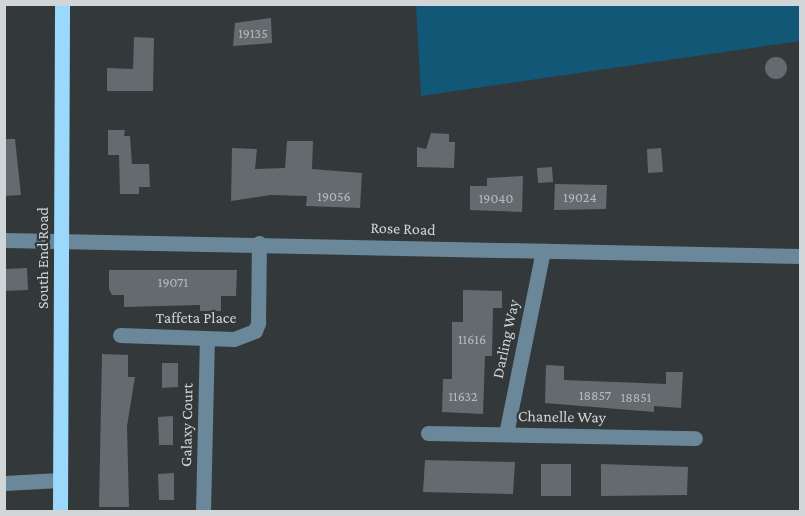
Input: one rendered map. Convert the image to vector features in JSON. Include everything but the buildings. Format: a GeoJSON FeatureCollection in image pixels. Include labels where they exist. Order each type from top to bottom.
{"type":"FeatureCollection","features":[{"type":"Feature","properties":{"kind":"main road","name":"South End Road"},"geometry":{"type":"LineString","coordinates":[[60,512],[62,4]]}},
{"type":"Feature","properties":{"kind":"street","name":"Rose Road"},"geometry":{"type":"LineString","coordinates":[[4,240],[259,243],[801,256]]}},
{"type":"Feature","properties":{"kind":"street","name":"Taffeta Place"},"geometry":{"type":"LineString","coordinates":[[120,335],[207,340],[234,339],[255,331],[258,323],[259,243]]}},
{"type":"Feature","properties":{"kind":"street","name":"Darling Way"},"geometry":{"type":"LineString","coordinates":[[506,434],[543,251]]}},
{"type":"Feature","properties":{"kind":"street","name":"Galaxy Court"},"geometry":{"type":"LineString","coordinates":[[203,512],[207,340]]}},
{"type":"Feature","properties":{"kind":"street","name":"Chanelle Way"},"geometry":{"type":"LineString","coordinates":[[429,433],[695,438]]}},
{"type":"Feature","properties":{"kind":"street"},"geometry":{"type":"LineString","coordinates":[[4,483],[60,480]]}},
{"type":"Feature","properties":{"kind":"shaded area"},"geometry":{"type":"Polygon","coordinates":[[[416,5],[800,5],[800,41],[421,96],[416,5]]]}}]}
